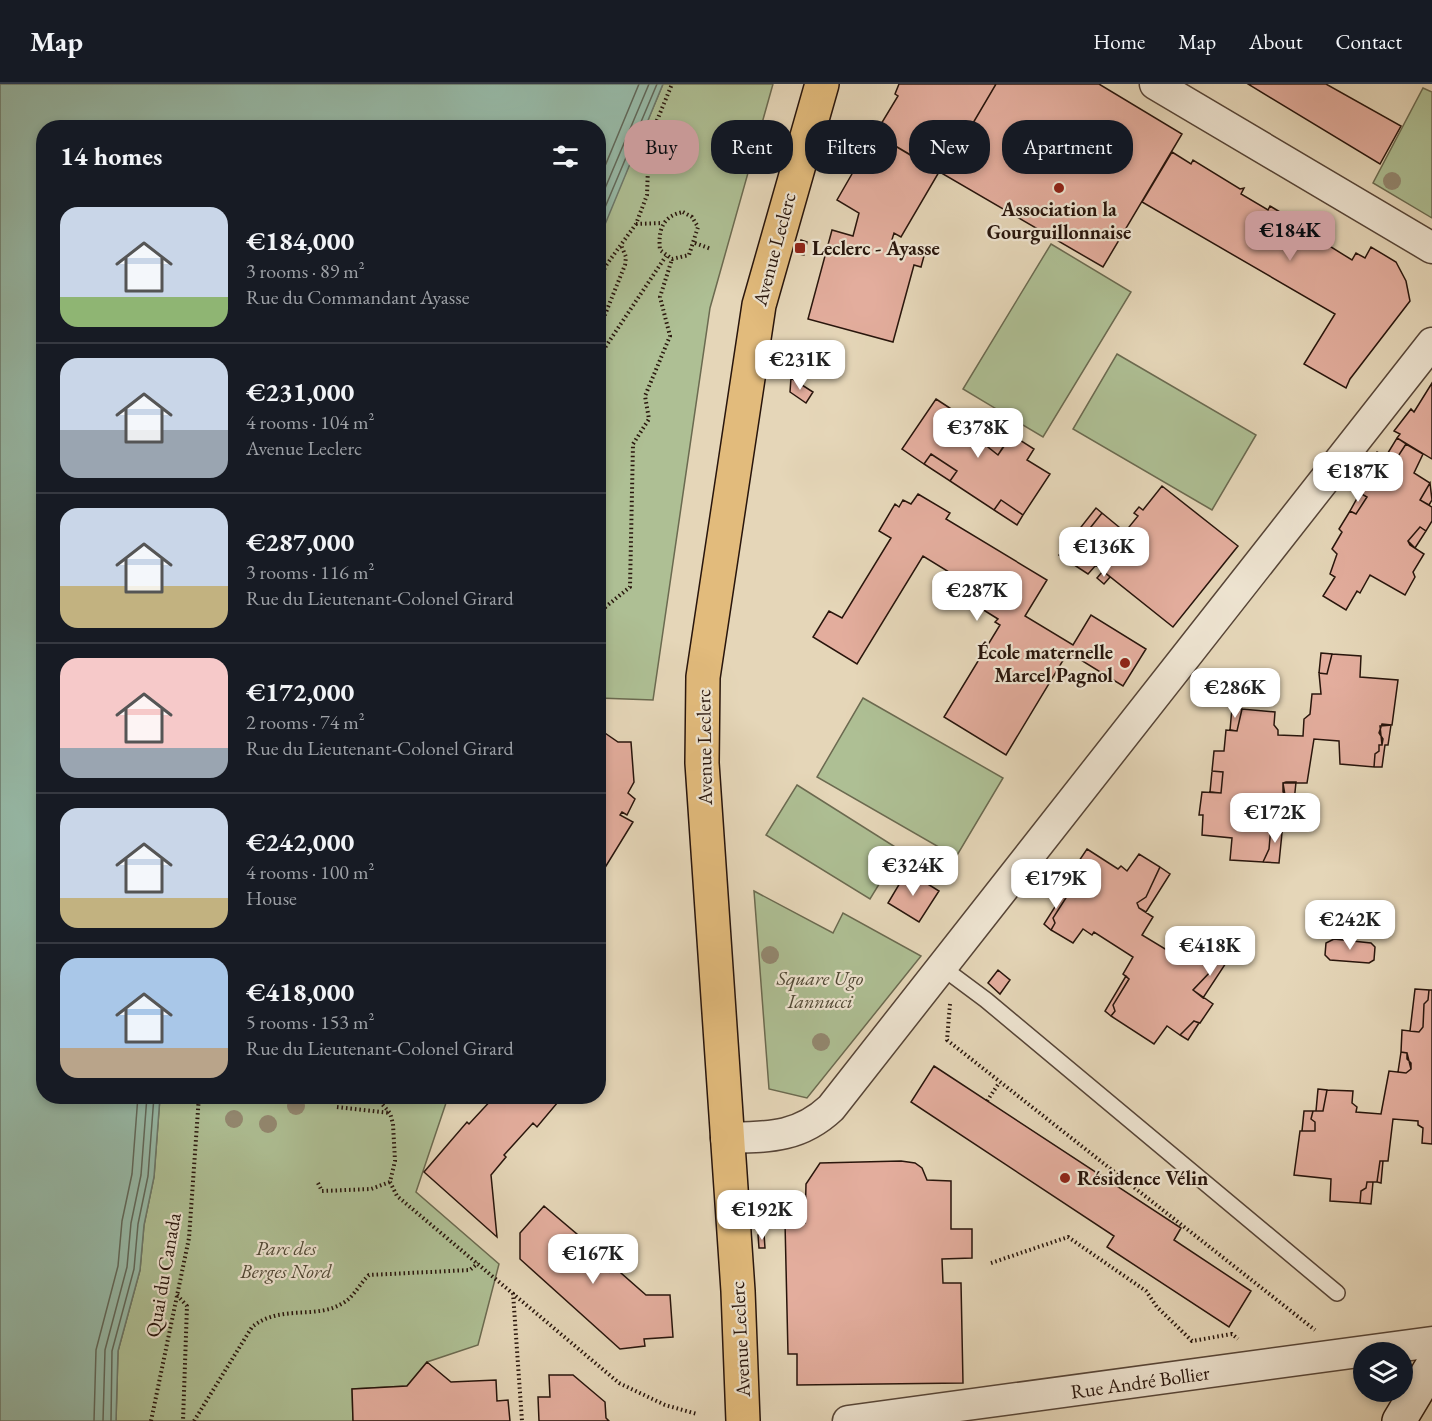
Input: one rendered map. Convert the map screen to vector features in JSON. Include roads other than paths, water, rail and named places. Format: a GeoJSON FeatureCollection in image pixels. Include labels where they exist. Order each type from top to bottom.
{"type":"FeatureCollection","features":[{"type":"Feature","properties":{"kind":"main road","name":"Avenue Leclerc"},"geometry":{"type":"LineString","coordinates":[[743,1421],[743,1382],[702,764],[704,677],[759,305],[822,84]]}},
{"type":"Feature","properties":{"kind":"street"},"geometry":{"type":"LineString","coordinates":[[1155,84],[1432,248]]}},
{"type":"Feature","properties":{"kind":"street"},"geometry":{"type":"LineString","coordinates":[[726,1138],[788,1134],[816,1122],[831,1108],[1432,343]]}},
{"type":"Feature","properties":{"kind":"street","name":"Rue André Bollier"},"geometry":{"type":"LineString","coordinates":[[848,1421],[1432,1342]]}},
{"type":"Feature","properties":{"kind":"street"},"geometry":{"type":"LineString","coordinates":[[1399,1421],[1432,1366]]}},
{"type":"Feature","properties":{"kind":"lane"},"geometry":{"type":"LineString","coordinates":[[943,968],[986,1000],[1337,1293]]}},
{"type":"Feature","properties":{"kind":"water"},"geometry":{"type":"Polygon","coordinates":[[[0,84],[663,84],[648,120],[624,120],[624,174],[626,174],[606,222],[606,120],[36,120],[36,1104],[159,1104],[154,1177],[144,1225],[140,1270],[118,1351],[116,1421],[0,1421],[0,84]]]}},
{"type":"Feature","properties":{"kind":"place","name":"Association la Gourguillonnaise"},"geometry":{"type":"Point","coordinates":[1059,188]}},
{"type":"Feature","properties":{"kind":"place","name":"Leclerc - Ayasse"},"geometry":{"type":"Point","coordinates":[800,248]}},
{"type":"Feature","properties":{"kind":"place","name":"École maternelle Marcel Pagnol"},"geometry":{"type":"Point","coordinates":[1125,663]}},
{"type":"Feature","properties":{"kind":"place","name":"Résidence Vélin"},"geometry":{"type":"Point","coordinates":[1065,1178]}},
{"type":"Feature","properties":{"kind":"park label","name":"Square Ugo Iannucci"},"geometry":{"type":"Point","coordinates":[820,990]}},
{"type":"Feature","properties":{"kind":"park label","name":"Parc des Berges Nord"},"geometry":{"type":"Point","coordinates":[286,1260]}}]}
